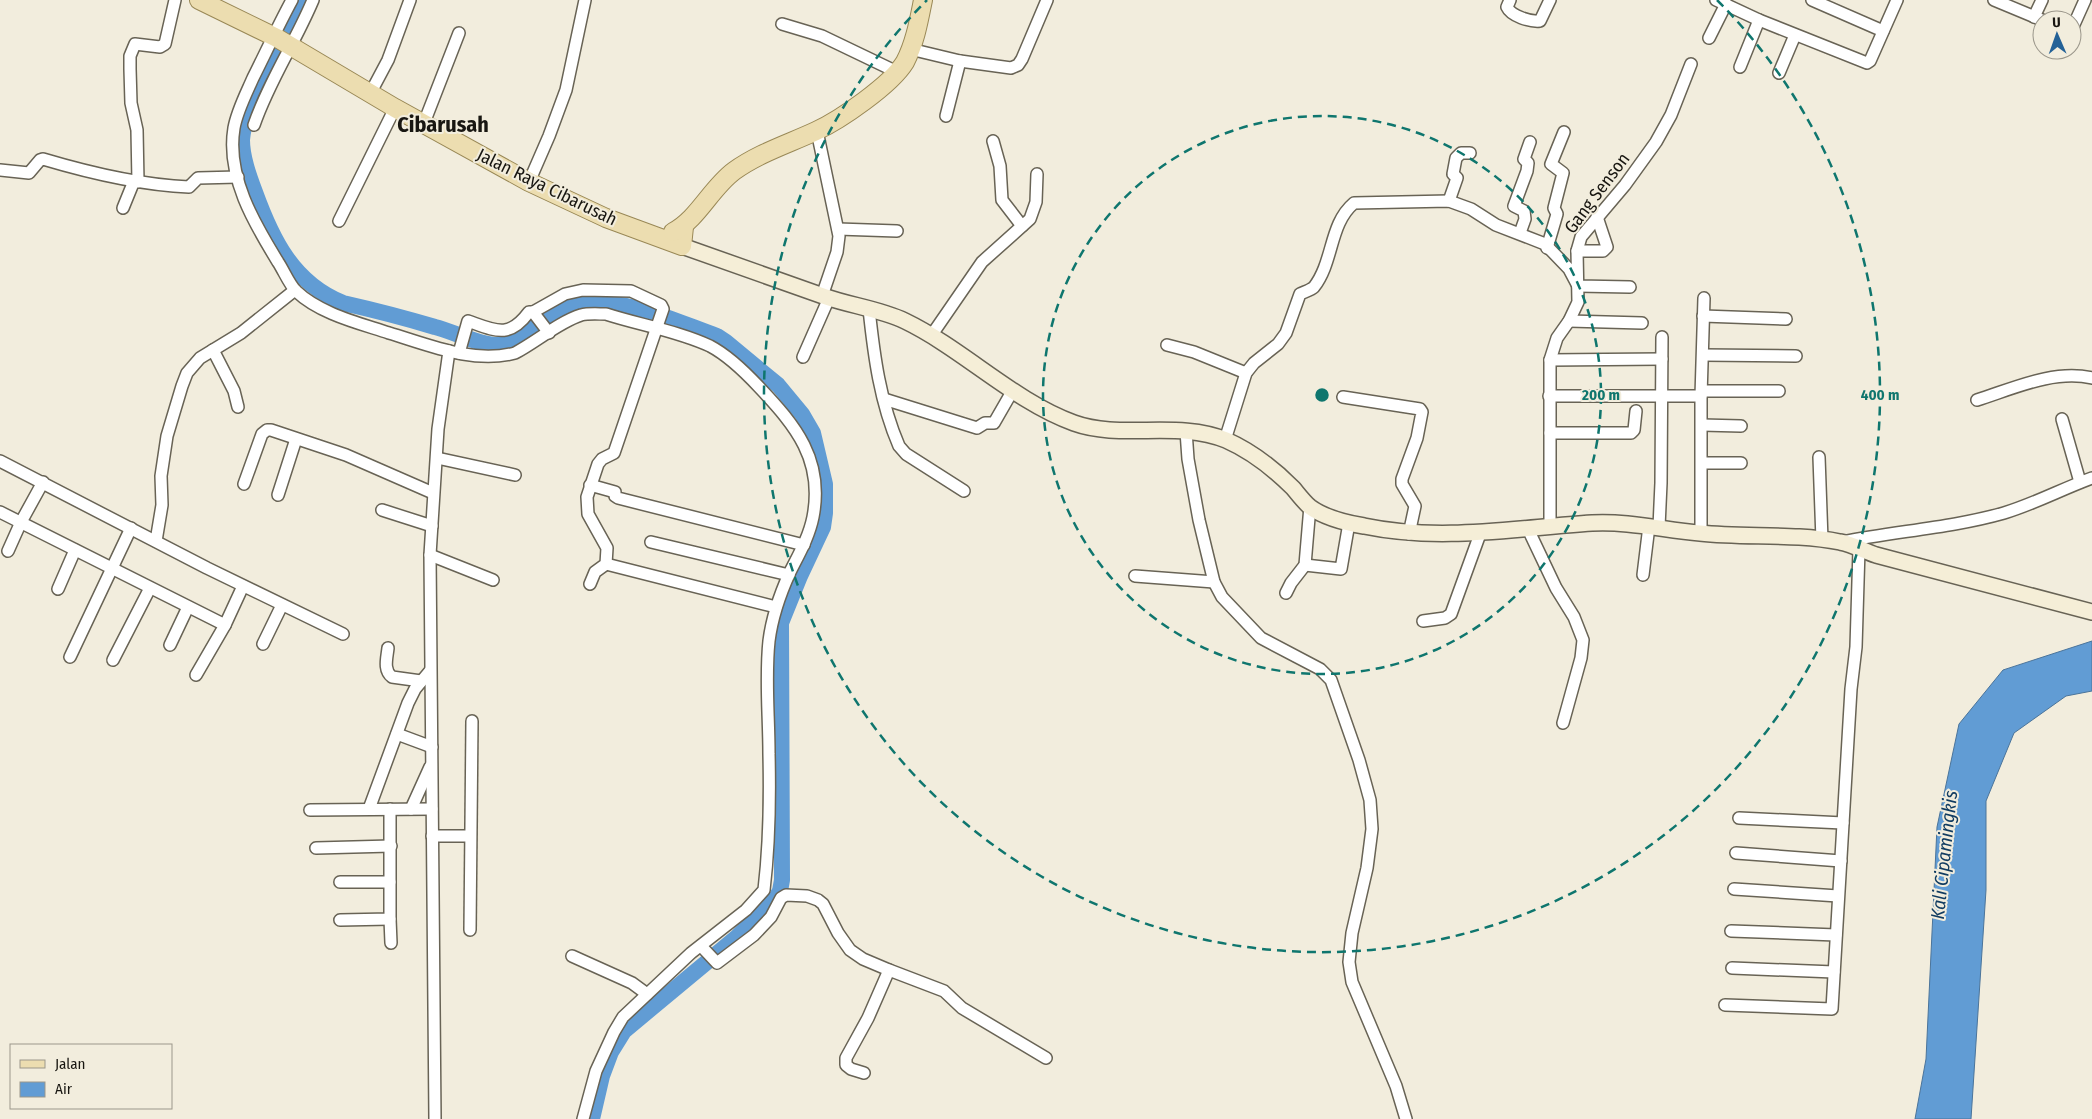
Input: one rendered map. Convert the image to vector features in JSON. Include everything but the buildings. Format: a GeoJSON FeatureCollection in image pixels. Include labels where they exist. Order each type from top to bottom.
{"type":"FeatureCollection","features":[{"type":"Feature","properties":{"kind":"main road","name":"Jalan Raya Cibarusah"},"geometry":{"type":"LineString","coordinates":[[200,0],[283,41],[396,108],[529,182],[606,218],[682,246]]}},
{"type":"Feature","properties":{"kind":"main road"},"geometry":{"type":"LineString","coordinates":[[661,238],[684,226],[722,181],[733,172],[772,149],[817,131],[864,101],[897,72],[904,63],[910,49],[923,0]]}},
{"type":"Feature","properties":{"kind":"main road"},"geometry":{"type":"LineString","coordinates":[[682,246],[684,226]]}},
{"type":"Feature","properties":{"kind":"street"},"geometry":{"type":"LineString","coordinates":[[123,208],[136,181],[138,138],[131,103],[130,56],[135,44],[160,47],[165,44],[175,0]]}},
{"type":"Feature","properties":{"kind":"street"},"geometry":{"type":"LineString","coordinates":[[254,125],[275,75],[292,0]]}},
{"type":"Feature","properties":{"kind":"street"},"geometry":{"type":"LineString","coordinates":[[313,0],[245,95],[234,127],[233,144],[238,177],[246,205],[257,228],[295,290],[309,300],[355,322],[454,352],[481,356],[505,356],[515,353],[547,331],[582,315],[593,313],[660,321],[730,359],[760,387],[795,427],[809,454],[816,482],[813,516],[804,545],[789,575],[771,624],[767,664],[769,756],[764,890],[746,910],[704,949],[648,994],[623,1017],[596,1071],[583,1119]]}},
{"type":"Feature","properties":{"kind":"street"},"geometry":{"type":"LineString","coordinates":[[371,92],[388,60],[410,0]]}},
{"type":"Feature","properties":{"kind":"street"},"geometry":{"type":"LineString","coordinates":[[529,182],[566,90],[585,0]]}},
{"type":"Feature","properties":{"kind":"street"},"geometry":{"type":"LineString","coordinates":[[910,49],[960,61],[1011,68],[1018,66],[1047,0]]}},
{"type":"Feature","properties":{"kind":"street"},"geometry":{"type":"LineString","coordinates":[[1510,0],[1507,6],[1509,10],[1534,22],[1540,21],[1550,0]]}},
{"type":"Feature","properties":{"kind":"street"},"geometry":{"type":"LineString","coordinates":[[1812,0],[1883,31]]}},
{"type":"Feature","properties":{"kind":"street"},"geometry":{"type":"LineString","coordinates":[[1709,38],[1721,2],[1794,35],[1867,63],[1870,61],[1897,0]]}},
{"type":"Feature","properties":{"kind":"street"},"geometry":{"type":"LineString","coordinates":[[1994,0],[2032,16]]}},
{"type":"Feature","properties":{"kind":"street"},"geometry":{"type":"LineString","coordinates":[[1740,67],[1759,20]]}},
{"type":"Feature","properties":{"kind":"street"},"geometry":{"type":"LineString","coordinates":[[782,24],[822,36],[897,72]]}},
{"type":"Feature","properties":{"kind":"street"},"geometry":{"type":"LineString","coordinates":[[424,123],[459,33]]}},
{"type":"Feature","properties":{"kind":"street"},"geometry":{"type":"LineString","coordinates":[[1779,73],[1794,35]]}},
{"type":"Feature","properties":{"kind":"street"},"geometry":{"type":"LineString","coordinates":[[946,116],[960,61]]}},
{"type":"Feature","properties":{"kind":"street","name":"Gang Senson"},"geometry":{"type":"LineString","coordinates":[[1550,526],[1550,360],[1557,338],[1569,321],[1578,302],[1577,251],[1581,237],[1626,185],[1656,142],[1671,115],[1691,64]]}},
{"type":"Feature","properties":{"kind":"street"},"geometry":{"type":"LineString","coordinates":[[339,221],[396,108]]}},
{"type":"Feature","properties":{"kind":"street"},"geometry":{"type":"LineString","coordinates":[[803,357],[825,297],[838,252],[838,229],[817,131]]}},
{"type":"Feature","properties":{"kind":"street"},"geometry":{"type":"LineString","coordinates":[[1547,248],[1557,214],[1554,208],[1563,173],[1551,164],[1564,132]]}},
{"type":"Feature","properties":{"kind":"street"},"geometry":{"type":"LineString","coordinates":[[993,141],[1000,166],[1002,200],[1022,226]]}},
{"type":"Feature","properties":{"kind":"street"},"geometry":{"type":"LineString","coordinates":[[1520,234],[1525,219],[1524,211],[1514,206],[1527,171],[1528,164],[1524,159],[1530,142]]}},
{"type":"Feature","properties":{"kind":"street"},"geometry":{"type":"LineString","coordinates":[[1449,201],[1457,178],[1453,174],[1456,158],[1460,153],[1470,153]]}},
{"type":"Feature","properties":{"kind":"street"},"geometry":{"type":"LineString","coordinates":[[0,170],[29,174],[42,159],[166,186],[190,187],[198,178],[238,177]]}},
{"type":"Feature","properties":{"kind":"street"},"geometry":{"type":"LineString","coordinates":[[931,336],[982,262],[1030,219],[1034,211],[1037,174]]}},
{"type":"Feature","properties":{"kind":"street"},"geometry":{"type":"LineString","coordinates":[[1225,440],[1246,372],[1254,363],[1278,344],[1286,333],[1300,294],[1313,288],[1325,264],[1338,222],[1344,211],[1354,203],[1449,201],[1471,209],[1496,225],[1545,244],[1569,269],[1578,286],[1630,287]]}},
{"type":"Feature","properties":{"kind":"street"},"geometry":{"type":"LineString","coordinates":[[1577,251],[1603,251],[1607,247],[1597,217]]}},
{"type":"Feature","properties":{"kind":"street"},"geometry":{"type":"LineString","coordinates":[[838,229],[897,231]]}},
{"type":"Feature","properties":{"kind":"street"},"geometry":{"type":"LineString","coordinates":[[682,246],[825,297],[907,322],[1013,390],[1061,418],[1078,425],[1103,429],[1186,431],[1225,440],[1256,457],[1274,470],[1310,506],[1328,516],[1349,523],[1409,534],[1480,534],[1550,526],[1612,522],[1701,533],[1842,542],[1930,529],[2003,514],[2092,478]]}},
{"type":"Feature","properties":{"kind":"street"},"geometry":{"type":"LineString","coordinates":[[435,1119],[430,555],[438,428],[454,352],[462,341],[468,321],[498,331],[506,330],[518,325],[529,312],[534,313],[570,292],[613,289],[630,291],[663,309],[614,453],[602,459],[598,464],[590,485],[588,514],[607,548],[606,564]]}},
{"type":"Feature","properties":{"kind":"street"},"geometry":{"type":"LineString","coordinates":[[156,541],[162,505],[162,458],[173,413],[188,373],[200,358],[241,333],[295,290]]}},
{"type":"Feature","properties":{"kind":"street"},"geometry":{"type":"LineString","coordinates":[[1701,533],[1701,393],[1704,298]]}},
{"type":"Feature","properties":{"kind":"street"},"geometry":{"type":"LineString","coordinates":[[869,309],[875,363],[894,434],[906,454],[964,491]]}},
{"type":"Feature","properties":{"kind":"street"},"geometry":{"type":"LineString","coordinates":[[534,313],[547,331]]}},
{"type":"Feature","properties":{"kind":"street"},"geometry":{"type":"LineString","coordinates":[[1703,316],[1786,319]]}},
{"type":"Feature","properties":{"kind":"street"},"geometry":{"type":"LineString","coordinates":[[1569,321],[1642,323]]}},
{"type":"Feature","properties":{"kind":"street"},"geometry":{"type":"LineString","coordinates":[[1643,575],[1661,483],[1662,337]]}},
{"type":"Feature","properties":{"kind":"street"},"geometry":{"type":"LineString","coordinates":[[1167,345],[1194,352],[1246,372]]}},
{"type":"Feature","properties":{"kind":"street"},"geometry":{"type":"LineString","coordinates":[[213,350],[234,391],[238,407]]}},
{"type":"Feature","properties":{"kind":"street"},"geometry":{"type":"LineString","coordinates":[[1703,355],[1796,356]]}},
{"type":"Feature","properties":{"kind":"street"},"geometry":{"type":"LineString","coordinates":[[1550,360],[1662,359]]}},
{"type":"Feature","properties":{"kind":"street"},"geometry":{"type":"LineString","coordinates":[[1976,400],[2062,376],[2078,375],[2092,378]]}},
{"type":"Feature","properties":{"kind":"street"},"geometry":{"type":"LineString","coordinates":[[884,399],[976,428],[985,423],[994,423],[1013,390]]}},
{"type":"Feature","properties":{"kind":"street"},"geometry":{"type":"LineString","coordinates":[[1549,396],[1662,396],[1780,391]]}},
{"type":"Feature","properties":{"kind":"street"},"geometry":{"type":"LineString","coordinates":[[1343,397],[1420,409],[1422,412],[1417,438],[1402,480],[1402,484],[1415,506],[1409,534]]}},
{"type":"Feature","properties":{"kind":"street"},"geometry":{"type":"LineString","coordinates":[[1550,433],[1631,433],[1634,430],[1636,411]]}},
{"type":"Feature","properties":{"kind":"street"},"geometry":{"type":"LineString","coordinates":[[2062,419],[2080,482]]}},
{"type":"Feature","properties":{"kind":"street"},"geometry":{"type":"LineString","coordinates":[[1702,425],[1741,426]]}},
{"type":"Feature","properties":{"kind":"street"},"geometry":{"type":"LineString","coordinates":[[244,484],[264,431],[271,430],[346,455],[433,493]]}},
{"type":"Feature","properties":{"kind":"street"},"geometry":{"type":"LineString","coordinates":[[1186,431],[1188,459],[1199,520],[1214,582],[1222,597],[1243,621],[1262,638],[1320,669],[1331,680],[1359,760],[1372,812],[1372,829],[1367,868],[1352,933],[1349,962],[1352,982],[1396,1086],[1406,1119]]}},
{"type":"Feature","properties":{"kind":"street"},"geometry":{"type":"LineString","coordinates":[[278,495],[296,439]]}},
{"type":"Feature","properties":{"kind":"street"},"geometry":{"type":"LineString","coordinates":[[1819,457],[1822,540]]}},
{"type":"Feature","properties":{"kind":"street"},"geometry":{"type":"LineString","coordinates":[[437,458],[515,475]]}},
{"type":"Feature","properties":{"kind":"street"},"geometry":{"type":"LineString","coordinates":[[0,460],[243,586],[343,634]]}},
{"type":"Feature","properties":{"kind":"street"},"geometry":{"type":"LineString","coordinates":[[1702,463],[1741,463]]}},
{"type":"Feature","properties":{"kind":"street"},"geometry":{"type":"LineString","coordinates":[[8,552],[21,522],[43,482]]}},
{"type":"Feature","properties":{"kind":"street"},"geometry":{"type":"LineString","coordinates":[[590,485],[615,492],[615,496],[618,498],[804,545]]}},
{"type":"Feature","properties":{"kind":"street"},"geometry":{"type":"LineString","coordinates":[[1286,593],[1305,565],[1310,506]]}},
{"type":"Feature","properties":{"kind":"street"},"geometry":{"type":"LineString","coordinates":[[382,510],[432,526]]}},
{"type":"Feature","properties":{"kind":"street"},"geometry":{"type":"LineString","coordinates":[[0,512],[224,625]]}},
{"type":"Feature","properties":{"kind":"street"},"geometry":{"type":"LineString","coordinates":[[1305,565],[1341,569],[1349,523]]}},
{"type":"Feature","properties":{"kind":"street"},"geometry":{"type":"LineString","coordinates":[[70,657],[131,528]]}},
{"type":"Feature","properties":{"kind":"street"},"geometry":{"type":"LineString","coordinates":[[1528,529],[1556,588],[1574,616],[1582,640],[1581,658],[1563,723]]}},
{"type":"Feature","properties":{"kind":"street"},"geometry":{"type":"LineString","coordinates":[[1423,621],[1445,618],[1451,614],[1480,534]]}},
{"type":"Feature","properties":{"kind":"street"},"geometry":{"type":"LineString","coordinates":[[651,542],[789,575]]}},
{"type":"Feature","properties":{"kind":"street"},"geometry":{"type":"LineString","coordinates":[[1842,542],[1904,563],[2090,611]]}},
{"type":"Feature","properties":{"kind":"street"},"geometry":{"type":"LineString","coordinates":[[1725,1005],[1832,1009],[1851,689],[1856,647],[1859,549]]}},
{"type":"Feature","properties":{"kind":"street"},"geometry":{"type":"LineString","coordinates":[[58,589],[75,550]]}},
{"type":"Feature","properties":{"kind":"street"},"geometry":{"type":"LineString","coordinates":[[430,555],[493,580]]}},
{"type":"Feature","properties":{"kind":"street"},"geometry":{"type":"LineString","coordinates":[[590,584],[595,572],[606,564]]}},
{"type":"Feature","properties":{"kind":"street"},"geometry":{"type":"LineString","coordinates":[[606,564],[776,608]]}},
{"type":"Feature","properties":{"kind":"street"},"geometry":{"type":"LineString","coordinates":[[1135,576],[1214,582]]}},
{"type":"Feature","properties":{"kind":"street"},"geometry":{"type":"LineString","coordinates":[[196,675],[243,586]]}},
{"type":"Feature","properties":{"kind":"street"},"geometry":{"type":"LineString","coordinates":[[113,660],[150,588]]}},
{"type":"Feature","properties":{"kind":"street"},"geometry":{"type":"LineString","coordinates":[[263,644],[282,605]]}},
{"type":"Feature","properties":{"kind":"street"},"geometry":{"type":"LineString","coordinates":[[170,645],[188,607]]}},
{"type":"Feature","properties":{"kind":"street"},"geometry":{"type":"LineString","coordinates":[[388,648],[386,668],[392,677],[421,681]]}},
{"type":"Feature","properties":{"kind":"street"},"geometry":{"type":"LineString","coordinates":[[370,809],[408,703],[421,681],[430,671]]}},
{"type":"Feature","properties":{"kind":"street"},"geometry":{"type":"LineString","coordinates":[[470,930],[472,721]]}},
{"type":"Feature","properties":{"kind":"street"},"geometry":{"type":"LineString","coordinates":[[397,734],[432,747]]}},
{"type":"Feature","properties":{"kind":"street"},"geometry":{"type":"LineString","coordinates":[[410,809],[431,763]]}},
{"type":"Feature","properties":{"kind":"street"},"geometry":{"type":"LineString","coordinates":[[390,809],[390,943]]}},
{"type":"Feature","properties":{"kind":"street"},"geometry":{"type":"LineString","coordinates":[[310,810],[432,809]]}},
{"type":"Feature","properties":{"kind":"street"},"geometry":{"type":"LineString","coordinates":[[1739,818],[1843,823]]}},
{"type":"Feature","properties":{"kind":"street"},"geometry":{"type":"LineString","coordinates":[[432,836],[470,836]]}},
{"type":"Feature","properties":{"kind":"street"},"geometry":{"type":"LineString","coordinates":[[316,848],[390,846]]}},
{"type":"Feature","properties":{"kind":"street"},"geometry":{"type":"LineString","coordinates":[[1736,853],[1841,861]]}},
{"type":"Feature","properties":{"kind":"street"},"geometry":{"type":"LineString","coordinates":[[340,882],[390,882]]}},
{"type":"Feature","properties":{"kind":"street"},"geometry":{"type":"LineString","coordinates":[[1734,889],[1838,896]]}},
{"type":"Feature","properties":{"kind":"street"},"geometry":{"type":"LineString","coordinates":[[704,949],[716,963],[754,935],[771,918],[781,898],[786,895],[806,896],[823,904],[838,933],[850,950],[889,970],[944,991],[962,1008],[1046,1058]]}},
{"type":"Feature","properties":{"kind":"street"},"geometry":{"type":"LineString","coordinates":[[340,920],[390,919]]}},
{"type":"Feature","properties":{"kind":"street"},"geometry":{"type":"LineString","coordinates":[[1731,932],[1836,935]]}},
{"type":"Feature","properties":{"kind":"street"},"geometry":{"type":"LineString","coordinates":[[572,956],[632,983],[648,994]]}},
{"type":"Feature","properties":{"kind":"street"},"geometry":{"type":"LineString","coordinates":[[1732,968],[1834,972]]}},
{"type":"Feature","properties":{"kind":"street"},"geometry":{"type":"LineString","coordinates":[[864,1073],[848,1067],[846,1065],[846,1058],[868,1018],[889,970]]}},
{"type":"Feature","properties":{"kind":"water","name":"Kali Cipamingkis"},"geometry":{"type":"Polygon","coordinates":[[[2092,641],[2092,691],[2066,696],[2014,733],[1986,801],[1986,890],[1971,1119],[1915,1119],[1926,1059],[1937,827],[1959,724],[2003,670],[2092,641]]]}},
{"type":"Feature","properties":{"kind":"waterway"},"geometry":{"type":"LineString","coordinates":[[304,0],[251,102],[244,125],[242,140],[248,173],[277,243],[287,258],[311,284],[343,303],[412,320],[490,345],[505,344],[512,341],[546,317],[573,306],[594,303],[615,304],[657,314],[717,336],[726,342],[778,385],[802,414],[813,433],[825,484],[823,527],[781,623],[782,880],[780,891],[776,898],[737,937],[624,1031],[611,1052],[602,1076],[592,1119]]}},
{"type":"Feature","properties":{"kind":"district","name":"Cibarusah"},"geometry":{"type":"Point","coordinates":[443,124]}}]}
